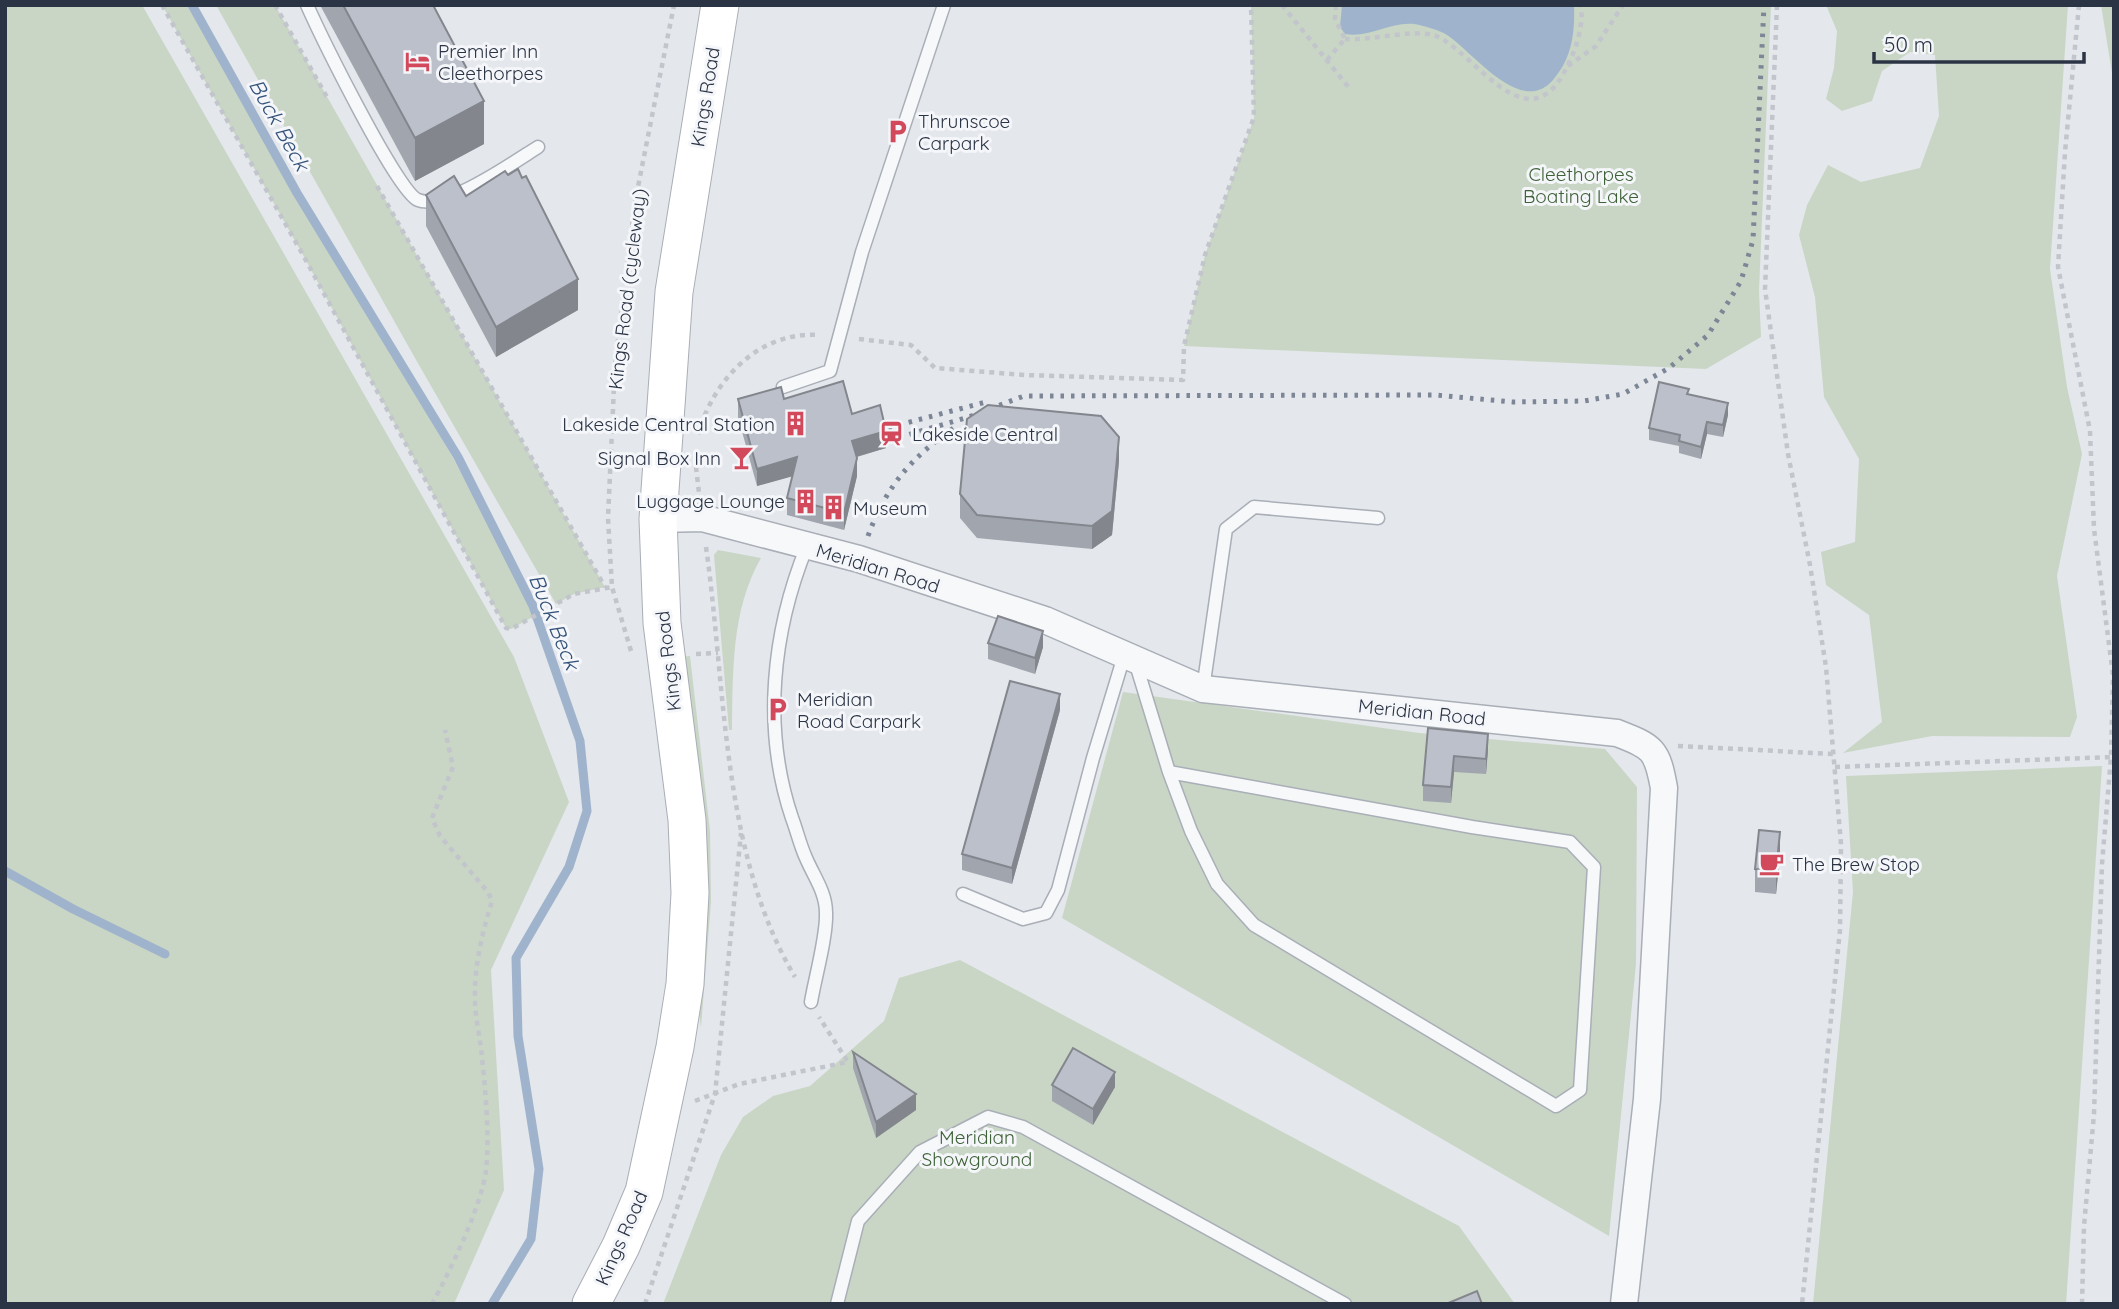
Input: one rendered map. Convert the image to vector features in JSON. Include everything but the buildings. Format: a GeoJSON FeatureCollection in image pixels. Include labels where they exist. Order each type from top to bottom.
{"type":"FeatureCollection","features":[{"type":"Feature","properties":{"kind":"street","name":"Kings Road"},"geometry":{"type":"LineString","coordinates":[[591,1304],[621,1246],[644,1192],[675,1047],[684,984],[690,892],[687,820],[662,623],[658,519],[674,292],[720,5]]}},
{"type":"Feature","properties":{"kind":"street","name":"Meridian Road"},"geometry":{"type":"LineString","coordinates":[[658,519],[702,518],[859,559],[1045,620],[1129,659],[1203,689],[1617,733],[1647,744]]}},
{"type":"Feature","properties":{"kind":"street"},"geometry":{"type":"LineString","coordinates":[[1623,1304],[1647,1099],[1664,788],[1660,762],[1647,744]]}},
{"type":"Feature","properties":{"kind":"lane"},"geometry":{"type":"LineString","coordinates":[[307,5],[383,153],[405,190],[418,200],[454,196],[538,147]]}},
{"type":"Feature","properties":{"kind":"lane"},"geometry":{"type":"LineString","coordinates":[[783,387],[830,370],[862,252],[944,5]]}},
{"type":"Feature","properties":{"kind":"lane"},"geometry":{"type":"LineString","coordinates":[[1203,689],[1226,529],[1254,507],[1378,518]]}},
{"type":"Feature","properties":{"kind":"lane"},"geometry":{"type":"LineString","coordinates":[[807,546],[783,620],[774,677],[775,724],[784,793],[805,857],[824,895],[827,915],[811,1003]]}},
{"type":"Feature","properties":{"kind":"lane"},"geometry":{"type":"LineString","coordinates":[[1129,659],[1169,772],[1191,831],[1217,884],[1254,925],[1556,1106],[1580,1090],[1594,867],[1570,842],[1169,772]]}},
{"type":"Feature","properties":{"kind":"lane"},"geometry":{"type":"LineString","coordinates":[[963,894],[1023,919],[1046,913],[1058,890],[1093,758],[1129,659]]}},
{"type":"Feature","properties":{"kind":"lane"},"geometry":{"type":"LineString","coordinates":[[837,1304],[858,1222],[920,1152],[988,1117],[1023,1127],[1345,1304]]}},
{"type":"Feature","properties":{"kind":"path"},"geometry":{"type":"LineString","coordinates":[[162,5],[324,291],[506,628],[511,629],[574,594],[608,587],[370,174]]}},
{"type":"Feature","properties":{"kind":"path"},"geometry":{"type":"LineString","coordinates":[[275,5],[330,102]]}},
{"type":"Feature","properties":{"kind":"path","name":"Kings Road (cycleway)"},"geometry":{"type":"LineString","coordinates":[[633,656],[608,587],[608,518],[615,365],[635,202],[674,5]]}},
{"type":"Feature","properties":{"kind":"path"},"geometry":{"type":"LineString","coordinates":[[696,441],[702,419],[730,373],[756,350],[779,339],[803,334],[911,345],[935,368],[1025,375],[1183,380],[1184,346],[1205,255],[1254,117],[1251,5]]}},
{"type":"Feature","properties":{"kind":"path"},"geometry":{"type":"LineString","coordinates":[[1282,5],[1350,89]]}},
{"type":"Feature","properties":{"kind":"path"},"geometry":{"type":"LineString","coordinates":[[1336,5],[1335,19],[1345,39]]}},
{"type":"Feature","properties":{"kind":"path"},"geometry":{"type":"LineString","coordinates":[[1345,39],[1363,41],[1406,34],[1434,35],[1459,52],[1499,87],[1528,100],[1542,97],[1557,83],[1567,67],[1583,24],[1581,5]]}},
{"type":"Feature","properties":{"kind":"path"},"geometry":{"type":"LineString","coordinates":[[1567,67],[1596,46],[1623,5]]}},
{"type":"Feature","properties":{"kind":"path"},"geometry":{"type":"LineString","coordinates":[[1777,5],[1765,289],[1788,454],[1810,565],[1826,667],[1842,844],[1840,930],[1802,1304]]}},
{"type":"Feature","properties":{"kind":"path"},"geometry":{"type":"LineString","coordinates":[[2079,5],[2065,152],[2058,267],[2090,431],[2094,529],[2113,675],[2113,757],[2102,864],[2094,1114],[2084,1226],[2082,1304]]}},
{"type":"Feature","properties":{"kind":"path"},"geometry":{"type":"LineString","coordinates":[[1327,60],[1345,39]]}},
{"type":"Feature","properties":{"kind":"path"},"geometry":{"type":"LineString","coordinates":[[660,1115],[739,1084],[848,1062],[778,947],[749,867],[725,735],[714,606],[696,464]]}},
{"type":"Feature","properties":{"kind":"path"},"geometry":{"type":"LineString","coordinates":[[432,1304],[478,1202],[486,1161],[485,1096],[475,1001],[477,967],[492,901],[488,892],[440,836],[432,818],[433,810],[453,767],[445,730]]}},
{"type":"Feature","properties":{"kind":"path"},"geometry":{"type":"LineString","coordinates":[[1647,744],[1834,754]]}},
{"type":"Feature","properties":{"kind":"path"},"geometry":{"type":"LineString","coordinates":[[1835,767],[2113,757]]}},
{"type":"Feature","properties":{"kind":"green space"},"geometry":{"type":"Polygon","coordinates":[[[5,5],[142,5],[514,657],[569,802],[491,970],[504,1190],[454,1304],[5,1304],[5,5]]]}},
{"type":"Feature","properties":{"kind":"green space"},"geometry":{"type":"Polygon","coordinates":[[[162,5],[193,5],[453,458],[538,614],[511,629],[506,628],[303,255],[162,5]]]}},
{"type":"Feature","properties":{"kind":"green space"},"geometry":{"type":"Polygon","coordinates":[[[216,5],[275,5],[605,587],[574,594],[556,604],[216,5]]]}},
{"type":"Feature","properties":{"kind":"green space","name":"Cleethorpes Boating Lake"},"geometry":{"type":"Polygon","coordinates":[[[1251,5],[1771,5],[1759,291],[1761,337],[1706,369],[1184,346],[1205,255],[1254,118],[1251,5]]]}},
{"type":"Feature","properties":{"kind":"green space"},"geometry":{"type":"Polygon","coordinates":[[[1826,5],[2068,5],[2050,269],[2067,387],[2082,454],[2057,576],[2077,717],[2070,737],[1932,736],[1843,753],[1882,722],[1869,615],[1826,585],[1821,552],[1855,542],[1859,459],[1824,397],[1815,297],[1799,235],[1807,205],[1828,165],[1861,182],[1920,168],[1939,116],[1935,55],[1910,52],[1882,71],[1872,101],[1842,111],[1826,99],[1834,68],[1837,31],[1826,5]]]}},
{"type":"Feature","properties":{"kind":"green space"},"geometry":{"type":"Polygon","coordinates":[[[2101,5],[2114,5],[2114,80],[2113,79],[2101,5]]]}},
{"type":"Feature","properties":{"kind":"green space"},"geometry":{"type":"Polygon","coordinates":[[[718,550],[761,558],[751,578],[739,620],[734,664],[732,730],[729,730],[714,555],[718,550]]]}},
{"type":"Feature","properties":{"kind":"green space"},"geometry":{"type":"Polygon","coordinates":[[[690,656],[710,831],[711,902],[701,1028],[694,969],[677,657],[690,656]]]}},
{"type":"Feature","properties":{"kind":"green space"},"geometry":{"type":"Polygon","coordinates":[[[1123,692],[1419,733],[1605,749],[1637,787],[1636,964],[1609,1236],[1062,918],[1123,692]]]}},
{"type":"Feature","properties":{"kind":"green space"},"geometry":{"type":"Polygon","coordinates":[[[2102,766],[2066,1304],[1813,1304],[1853,892],[1846,776],[2102,766]]]}},
{"type":"Feature","properties":{"kind":"green space","name":"Meridian Showground"},"geometry":{"type":"Polygon","coordinates":[[[960,960],[1459,1226],[1515,1304],[663,1304],[721,1155],[743,1117],[773,1096],[810,1086],[884,1021],[899,978],[960,960]]]}},
{"type":"Feature","properties":{"kind":"water"},"geometry":{"type":"Polygon","coordinates":[[[1342,5],[1574,5],[1573,35],[1564,63],[1553,80],[1540,89],[1527,91],[1498,78],[1447,35],[1433,29],[1403,24],[1365,34],[1345,34],[1340,27],[1342,5]]]}},
{"type":"Feature","properties":{"kind":"waterway","name":"Buck Beck"},"geometry":{"type":"LineString","coordinates":[[192,5],[297,193],[458,457],[533,606],[580,741],[587,811],[569,867],[516,958],[518,1036],[539,1169],[531,1239],[492,1304]]}},
{"type":"Feature","properties":{"kind":"waterway"},"geometry":{"type":"LineString","coordinates":[[5,871],[73,909],[165,954]]}},
{"type":"Feature","properties":{"kind":"railway"},"geometry":{"type":"LineString","coordinates":[[869,446],[969,417],[1024,396],[1435,395],[1513,402],[1584,401],[1623,394],[1669,368],[1708,335],[1741,281],[1753,240],[1764,5]]}},
{"type":"Feature","properties":{"kind":"railway"},"geometry":{"type":"LineString","coordinates":[[868,433],[986,402]]}},
{"type":"Feature","properties":{"kind":"railway"},"geometry":{"type":"LineString","coordinates":[[868,536],[884,501],[903,473],[928,448],[958,425]]}},
{"type":"Feature","properties":{"kind":"place","name":"Premier Inn Cleethorpes"},"geometry":{"type":"Point","coordinates":[418,62]}},
{"type":"Feature","properties":{"kind":"place","name":"Thrunscoe Carpark"},"geometry":{"type":"Point","coordinates":[898,132]}},
{"type":"Feature","properties":{"kind":"place","name":"Lakeside Central Station"},"geometry":{"type":"Point","coordinates":[795,424]}},
{"type":"Feature","properties":{"kind":"place","name":"Lakeside Central"},"geometry":{"type":"Point","coordinates":[892,434]}},
{"type":"Feature","properties":{"kind":"place","name":"Signal Box Inn"},"geometry":{"type":"Point","coordinates":[741,458]}},
{"type":"Feature","properties":{"kind":"place","name":"Luggage Lounge"},"geometry":{"type":"Point","coordinates":[805,501]}},
{"type":"Feature","properties":{"kind":"place","name":"Museum"},"geometry":{"type":"Point","coordinates":[833,508]}},
{"type":"Feature","properties":{"kind":"place","name":"Meridian Road Carpark"},"geometry":{"type":"Point","coordinates":[777,710]}},
{"type":"Feature","properties":{"kind":"place","name":"The Brew Stop"},"geometry":{"type":"Point","coordinates":[1772,864]}}]}
